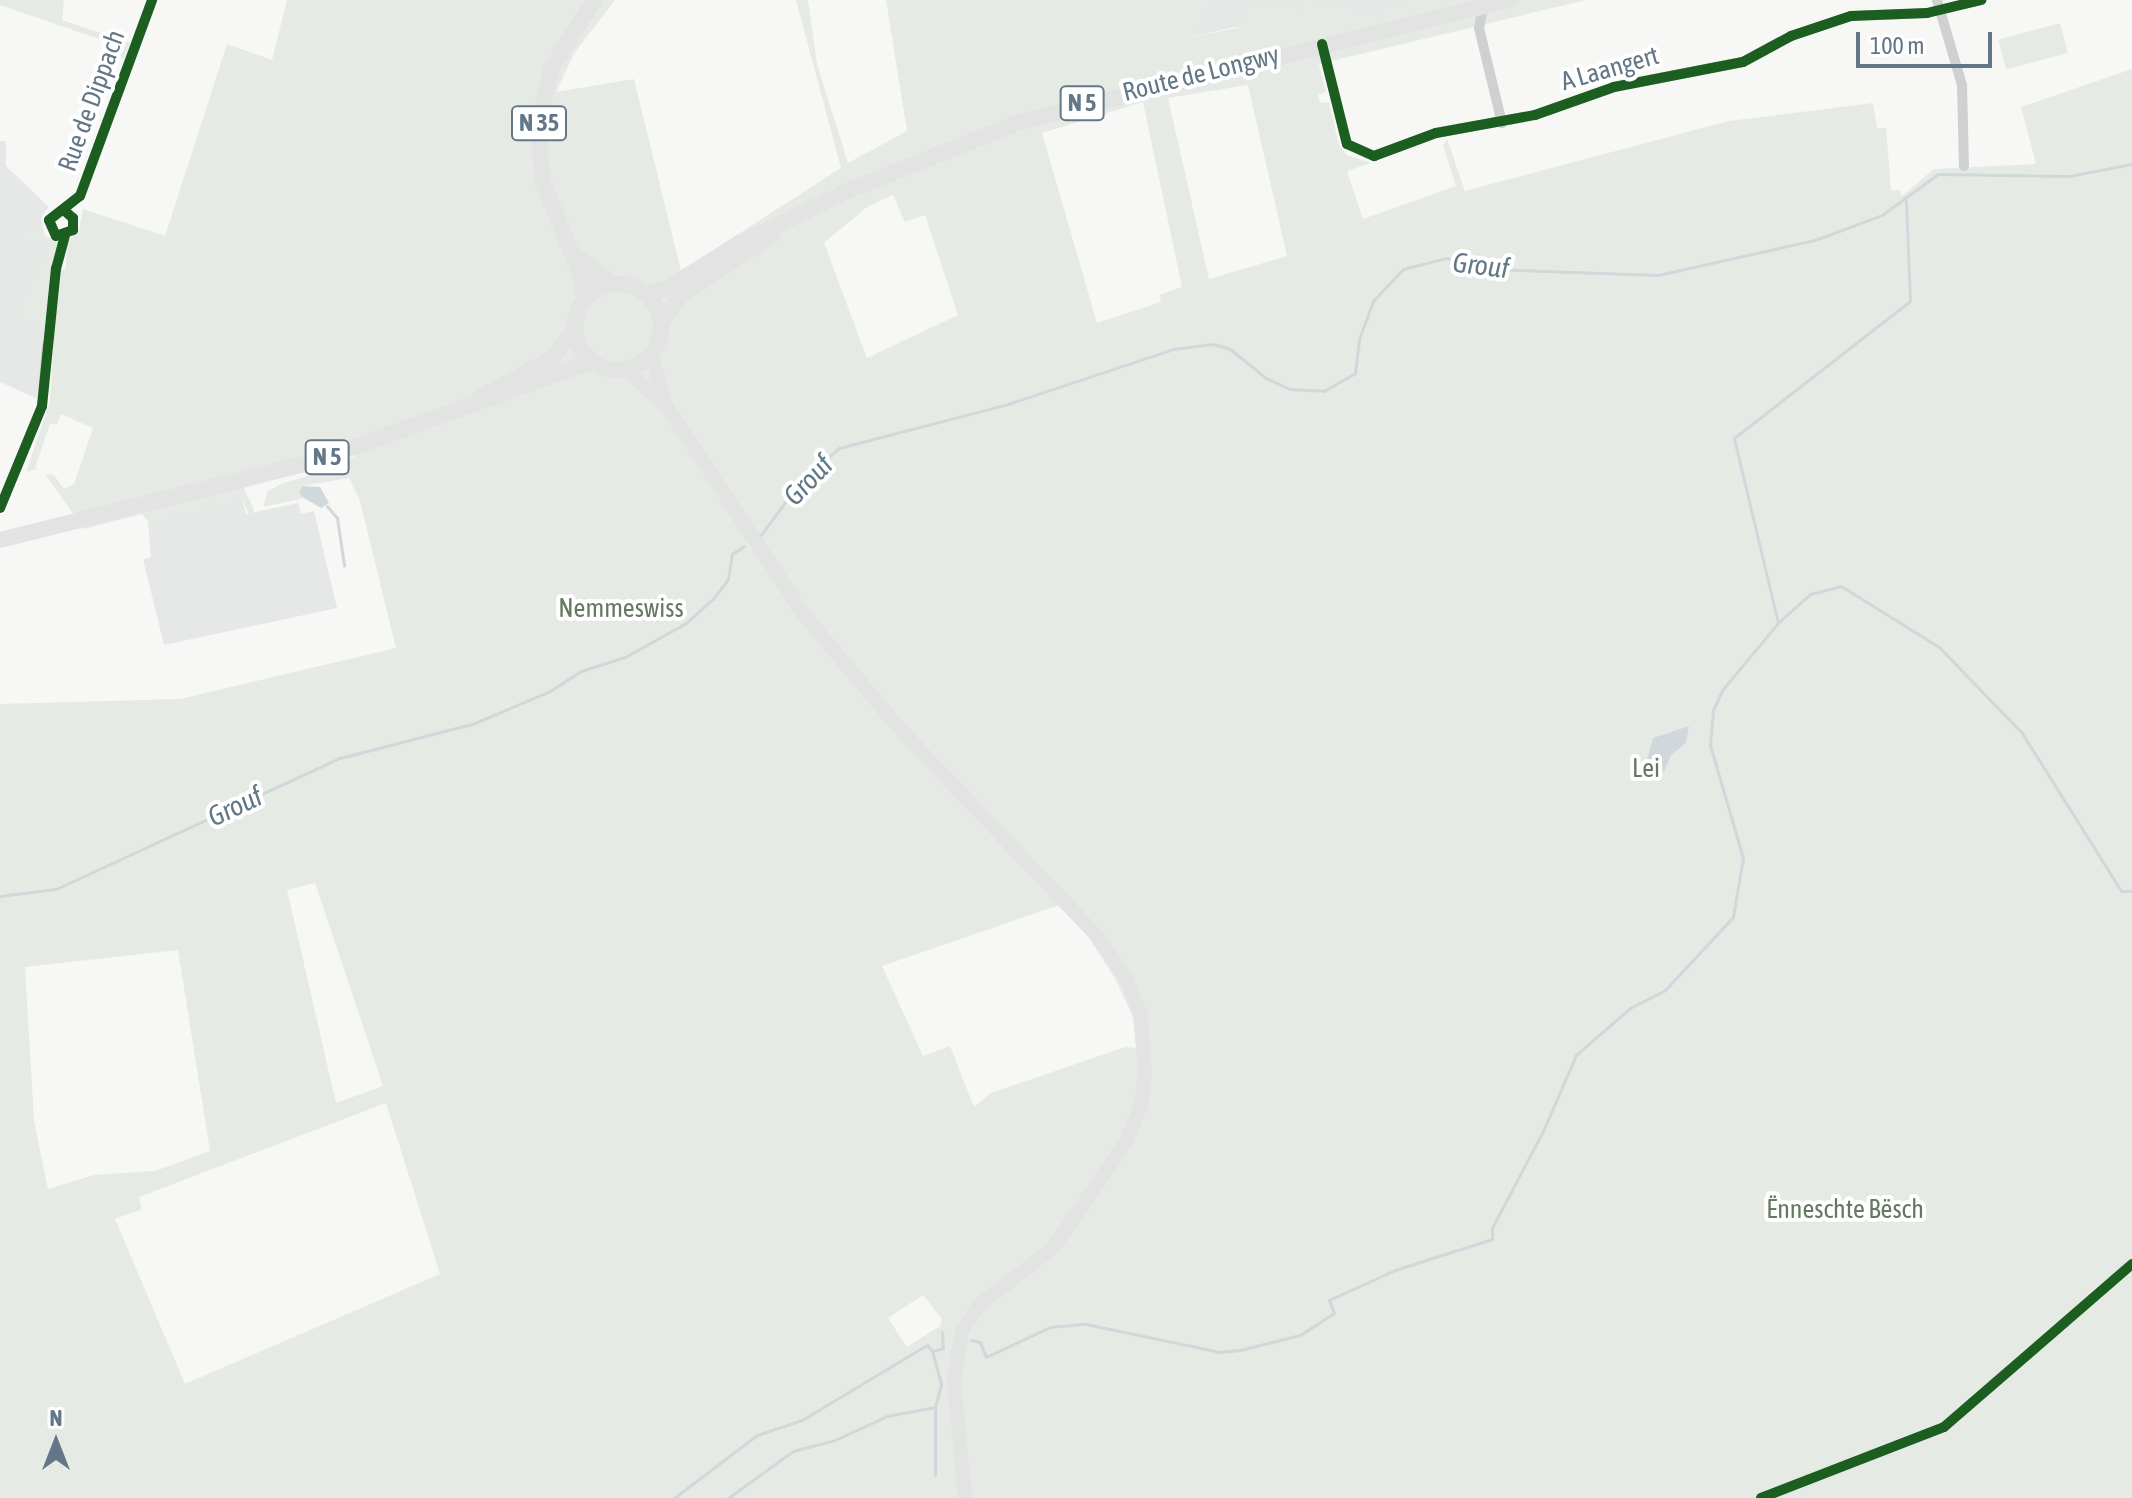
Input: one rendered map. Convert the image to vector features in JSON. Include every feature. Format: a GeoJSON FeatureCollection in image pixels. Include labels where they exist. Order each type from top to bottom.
{"type":"FeatureCollection","features":[{"type":"Feature","properties":{"kind":"main road","name":"N 35"},"geometry":{"type":"LineString","coordinates":[[584,300],[572,253],[543,182],[538,129],[551,69],[594,0]]}},
{"type":"Feature","properties":{"kind":"main road","name":"Route de Longwy"},"geometry":{"type":"LineString","coordinates":[[646,294],[666,289],[738,244],[813,208],[1017,123],[1322,44],[1509,0]]}},
{"type":"Feature","properties":{"kind":"main road","name":"Route de Longwy"},"geometry":{"type":"LineString","coordinates":[[661,322],[681,295],[813,208]]}},
{"type":"Feature","properties":{"kind":"main road"},"geometry":{"type":"LineString","coordinates":[[572,253],[613,284],[646,294],[661,322]]}},
{"type":"Feature","properties":{"kind":"main road"},"geometry":{"type":"LineString","coordinates":[[584,300],[613,284]]}},
{"type":"Feature","properties":{"kind":"main road","name":"N 5"},"geometry":{"type":"LineString","coordinates":[[0,540],[313,462],[471,404],[553,358],[575,329],[584,300]]}},
{"type":"Feature","properties":{"kind":"main road","name":"N 5"},"geometry":{"type":"LineString","coordinates":[[651,354],[661,322]]}},
{"type":"Feature","properties":{"kind":"main road"},"geometry":{"type":"LineString","coordinates":[[575,329],[592,361],[625,369],[666,406],[805,616],[900,729],[1098,937],[1125,976],[1141,1015],[1145,1074],[1141,1106],[1126,1142],[1053,1248],[979,1305],[962,1331],[954,1381],[965,1498]]}},
{"type":"Feature","properties":{"kind":"main road"},"geometry":{"type":"LineString","coordinates":[[625,369],[651,354],[666,406]]}},
{"type":"Feature","properties":{"kind":"main road","name":"N 5"},"geometry":{"type":"LineString","coordinates":[[471,404],[492,401],[592,361]]}},
{"type":"Feature","properties":{"kind":"street","name":"Rue de Dippach"},"geometry":{"type":"LineString","coordinates":[[66,212],[80,196],[152,0]]}},
{"type":"Feature","properties":{"kind":"street","name":"A Laangert"},"geometry":{"type":"LineString","coordinates":[[1322,44],[1344,135],[1354,152],[1374,156],[1436,133],[1502,123],[1614,87],[1743,62],[1791,36],[1851,16],[1981,0]]}},
{"type":"Feature","properties":{"kind":"street"},"geometry":{"type":"LineString","coordinates":[[1939,5],[1962,85],[1964,166]]}},
{"type":"Feature","properties":{"kind":"street"},"geometry":{"type":"LineString","coordinates":[[1483,6],[1479,28],[1502,123]]}},
{"type":"Feature","properties":{"kind":"street"},"geometry":{"type":"LineString","coordinates":[[0,508],[42,406],[47,345]]}},
{"type":"Feature","properties":{"kind":"shaded area"},"geometry":{"type":"Polygon","coordinates":[[[1212,0],[1303,0],[1305,12],[1185,38],[1212,0]]]}},
{"type":"Feature","properties":{"kind":"shaded area"},"geometry":{"type":"Polygon","coordinates":[[[1316,0],[1418,0],[1355,19],[1348,5],[1318,12],[1316,0]]]}},
{"type":"Feature","properties":{"kind":"shaded area"},"geometry":{"type":"Polygon","coordinates":[[[0,141],[6,141],[6,166],[49,207],[41,217],[45,236],[25,228],[19,235],[47,248],[19,313],[45,325],[38,399],[0,382],[0,141]]]}},
{"type":"Feature","properties":{"kind":"shaded area"},"geometry":{"type":"Polygon","coordinates":[[[302,486],[320,487],[329,503],[321,508],[304,498],[299,493],[302,486]]]}},
{"type":"Feature","properties":{"kind":"shaded area"},"geometry":{"type":"Polygon","coordinates":[[[242,499],[246,514],[298,503],[301,514],[314,511],[337,608],[164,645],[143,559],[151,557],[148,521],[242,499]]]}},
{"type":"Feature","properties":{"kind":"shaded area"},"geometry":{"type":"Polygon","coordinates":[[[1689,726],[1686,743],[1671,755],[1664,772],[1645,767],[1653,738],[1689,726]]]}},
{"type":"Feature","properties":{"kind":"green space"},"geometry":{"type":"Polygon","coordinates":[[[0,0],[64,0],[62,20],[130,43],[124,59],[119,58],[123,47],[0,5],[0,0]]]}},
{"type":"Feature","properties":{"kind":"green space"},"geometry":{"type":"Polygon","coordinates":[[[287,0],[615,0],[575,52],[556,92],[634,79],[681,271],[841,168],[796,0],[808,0],[817,64],[848,163],[907,131],[886,0],[1212,0],[1185,38],[1238,28],[1244,5],[1296,3],[1304,11],[1303,0],[1316,0],[1318,12],[1348,5],[1355,19],[1418,0],[1586,0],[1319,64],[1326,92],[1318,95],[1320,103],[1329,102],[1339,145],[1347,155],[1371,163],[1347,171],[1363,219],[1456,186],[1443,145],[1447,139],[1465,191],[1729,121],[1873,103],[1877,128],[1886,128],[1891,190],[1899,190],[1902,196],[1934,169],[2036,164],[2021,107],[2132,69],[2132,1498],[0,1498],[0,704],[180,699],[396,648],[360,501],[349,478],[302,486],[299,492],[304,498],[263,507],[268,491],[335,468],[379,442],[241,481],[254,510],[250,516],[242,499],[148,521],[142,514],[84,529],[45,474],[54,475],[64,489],[74,484],[93,428],[61,414],[57,424],[50,424],[35,468],[40,468],[26,472],[50,401],[54,339],[49,327],[59,269],[65,270],[68,241],[79,230],[83,209],[165,236],[227,44],[272,60],[287,0]],[[1248,85],[1168,98],[1209,279],[1287,256],[1248,85]],[[1143,102],[1042,133],[1097,323],[1161,302],[1159,295],[1182,287],[1143,102]],[[893,195],[867,207],[824,243],[867,358],[958,315],[925,215],[905,222],[893,195]],[[315,883],[287,890],[336,1103],[383,1086],[315,883]],[[1059,905],[882,966],[923,1056],[950,1046],[974,1107],[991,1093],[1125,1047],[1136,1048],[1133,1018],[1116,980],[1087,935],[1059,905]],[[178,950],[25,967],[34,1121],[48,1189],[94,1175],[155,1171],[210,1151],[178,950]],[[386,1103],[139,1197],[142,1209],[115,1219],[185,1384],[440,1274],[386,1103]],[[923,1295],[888,1318],[907,1347],[940,1326],[942,1319],[923,1295]]]}},
{"type":"Feature","properties":{"kind":"green space"},"geometry":{"type":"Polygon","coordinates":[[[2060,23],[2068,53],[2006,70],[1998,40],[2060,23]]]}},
{"type":"Feature","properties":{"kind":"green space"},"geometry":{"type":"Polygon","coordinates":[[[25,228],[60,242],[45,325],[19,313],[46,248],[19,235],[25,228]]]}},
{"type":"Feature","properties":{"kind":"waterway","name":"Grouf"},"geometry":{"type":"LineString","coordinates":[[760,536],[800,482],[839,448],[1008,404],[1173,349],[1213,344],[1230,349],[1266,378],[1290,389],[1324,391],[1355,373],[1359,339],[1373,301],[1403,269],[1446,258],[1492,269],[1658,275],[1815,240],[1882,215],[1938,174],[2069,176],[2132,164]]}},
{"type":"Feature","properties":{"kind":"waterway"},"geometry":{"type":"LineString","coordinates":[[971,1340],[980,1342],[986,1357],[1050,1327],[1086,1324],[1220,1352],[1240,1350],[1300,1335],[1334,1313],[1329,1300],[1395,1270],[1492,1239],[1492,1228],[1543,1131],[1576,1055],[1630,1008],[1665,990],[1733,917],[1743,858],[1710,745],[1713,710],[1723,689],[1778,623],[1734,438],[1910,301],[1906,201]]}},
{"type":"Feature","properties":{"kind":"waterway"},"geometry":{"type":"LineString","coordinates":[[327,506],[337,518],[344,565]]}},
{"type":"Feature","properties":{"kind":"waterway","name":"Grouf"},"geometry":{"type":"LineString","coordinates":[[0,896],[56,889],[340,758],[475,723],[550,691],[581,671],[625,657],[686,623],[713,599],[728,579],[732,554],[744,546]]}},
{"type":"Feature","properties":{"kind":"waterway"},"geometry":{"type":"LineString","coordinates":[[1778,623],[1810,594],[1841,586],[1939,647],[2022,733],[2121,891],[2132,891]]}},
{"type":"Feature","properties":{"kind":"waterway"},"geometry":{"type":"LineString","coordinates":[[674,1498],[757,1435],[802,1420],[927,1345],[932,1351],[943,1348],[942,1332]]}},
{"type":"Feature","properties":{"kind":"waterway"},"geometry":{"type":"LineString","coordinates":[[728,1498],[793,1451],[835,1440],[887,1416],[935,1407],[941,1384],[932,1351]]}},
{"type":"Feature","properties":{"kind":"waterway"},"geometry":{"type":"LineString","coordinates":[[935,1407],[935,1475]]}},
{"type":"Feature","properties":{"kind":"cycle path"},"geometry":{"type":"LineString","coordinates":[[66,212],[73,218],[73,230],[56,236],[49,220],[80,196],[152,0]]}},
{"type":"Feature","properties":{"kind":"cycle path"},"geometry":{"type":"LineString","coordinates":[[1322,44],[1347,144],[1374,156],[1436,133],[1535,115],[1614,87],[1743,62],[1791,36],[1851,16],[1927,13],[1981,0]]}},
{"type":"Feature","properties":{"kind":"cycle path"},"geometry":{"type":"LineString","coordinates":[[0,508],[42,406],[56,269],[65,236]]}},
{"type":"Feature","properties":{"kind":"cycle path"},"geometry":{"type":"LineString","coordinates":[[1761,1498],[1944,1427],[2132,1264]]}},
{"type":"Feature","properties":{"kind":"park label","name":"Nemmeswiss"},"geometry":{"type":"Point","coordinates":[621,609]}},
{"type":"Feature","properties":{"kind":"park label","name":"Lei"},"geometry":{"type":"Point","coordinates":[1646,769]}},
{"type":"Feature","properties":{"kind":"park label","name":"Ënneschte Bësch"},"geometry":{"type":"Point","coordinates":[1845,1210]}}]}
